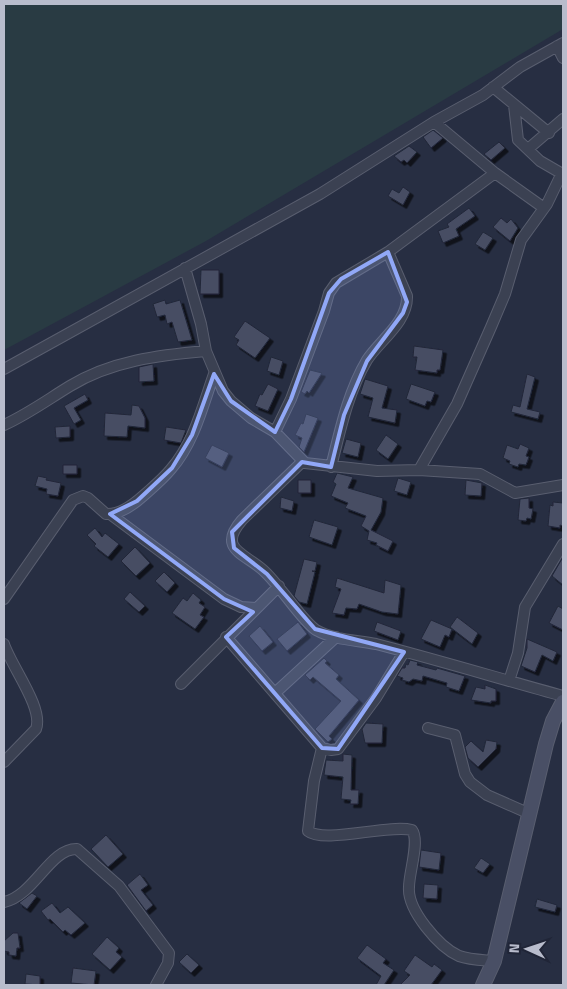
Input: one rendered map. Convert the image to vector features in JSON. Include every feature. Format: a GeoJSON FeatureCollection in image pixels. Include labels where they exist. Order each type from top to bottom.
{"type":"FeatureCollection","features":[{"type":"Feature","properties":{"kind":"street"},"geometry":{"type":"LineString","coordinates":[[4,368],[320,194],[434,122],[483,95],[520,67],[560,45],[563,58]]}},
{"type":"Feature","properties":{"kind":"street"},"geometry":{"type":"LineString","coordinates":[[493,87],[549,133]]}},
{"type":"Feature","properties":{"kind":"street"},"geometry":{"type":"LineString","coordinates":[[419,470],[456,404],[487,336],[505,294],[521,240],[544,208],[560,173],[540,161],[518,140],[514,105]]}},
{"type":"Feature","properties":{"kind":"street"},"geometry":{"type":"LineString","coordinates":[[528,149],[549,133],[563,119]]}},
{"type":"Feature","properties":{"kind":"street"},"geometry":{"type":"LineString","coordinates":[[434,122],[495,173],[544,208]]}},
{"type":"Feature","properties":{"kind":"street"},"geometry":{"type":"LineString","coordinates":[[275,432],[291,399],[329,293],[341,279],[388,252],[495,173]]}},
{"type":"Feature","properties":{"kind":"street"},"geometry":{"type":"LineString","coordinates":[[331,466],[344,415],[367,361],[404,314],[407,296],[388,252]]}},
{"type":"Feature","properties":{"kind":"street"},"geometry":{"type":"LineString","coordinates":[[185,268],[201,324],[206,351],[214,374],[231,401],[251,418],[275,432],[303,461],[377,471],[419,470],[480,474],[515,493],[563,484]]}},
{"type":"Feature","properties":{"kind":"street"},"geometry":{"type":"LineString","coordinates":[[4,425],[38,408],[69,387],[112,368],[155,356],[206,351]]}},
{"type":"Feature","properties":{"kind":"street"},"geometry":{"type":"LineString","coordinates":[[110,514],[137,501],[172,468],[192,435],[214,374]]}},
{"type":"Feature","properties":{"kind":"street"},"geometry":{"type":"LineString","coordinates":[[303,461],[242,520],[232,534],[234,548],[258,566],[279,586],[315,629],[336,637],[404,652],[563,696]]}},
{"type":"Feature","properties":{"kind":"street"},"geometry":{"type":"LineString","coordinates":[[4,599],[73,500],[83,496],[224,599],[241,607],[257,608]]}},
{"type":"Feature","properties":{"kind":"street"},"geometry":{"type":"LineString","coordinates":[[509,681],[518,653],[525,607],[563,544]]}},
{"type":"Feature","properties":{"kind":"street"},"geometry":{"type":"LineString","coordinates":[[181,684],[279,586]]}},
{"type":"Feature","properties":{"kind":"street"},"geometry":{"type":"LineString","coordinates":[[226,637],[322,748],[338,749],[376,698],[404,652]]}},
{"type":"Feature","properties":{"kind":"street"},"geometry":{"type":"LineString","coordinates":[[274,692],[336,637]]}},
{"type":"Feature","properties":{"kind":"street"},"geometry":{"type":"LineString","coordinates":[[4,644],[34,705],[39,722],[36,729],[4,762]]}},
{"type":"Feature","properties":{"kind":"street"},"geometry":{"type":"LineString","coordinates":[[483,985],[494,961],[553,721],[563,702]]}},
{"type":"Feature","properties":{"kind":"street"},"geometry":{"type":"LineString","coordinates":[[428,728],[455,735],[464,774],[476,788],[530,814]]}},
{"type":"Feature","properties":{"kind":"street"},"geometry":{"type":"LineString","coordinates":[[322,748],[314,781],[308,831],[312,834],[323,835],[412,830],[415,836],[415,845],[409,892],[428,932],[446,948],[460,956],[494,961]]}},
{"type":"Feature","properties":{"kind":"street"},"geometry":{"type":"LineString","coordinates":[[4,902],[21,896],[64,851],[77,849],[120,886],[169,953],[168,963],[157,985]]}},
{"type":"Feature","properties":{"kind":"highlighted area"},"geometry":{"type":"Polygon","coordinates":[[[388,252],[407,302],[403,313],[367,361],[344,415],[331,467],[302,462],[232,532],[234,548],[267,574],[315,629],[404,652],[338,749],[322,748],[226,637],[253,612],[224,599],[110,514],[137,501],[172,468],[192,435],[214,374],[231,401],[275,432],[291,399],[329,293],[341,279],[388,252]]]}},
{"type":"Feature","properties":{"kind":"shaded area"},"geometry":{"type":"Polygon","coordinates":[[[4,4],[563,4],[563,29],[206,241],[4,350],[4,4]]]}},
{"type":"Feature","properties":{"kind":"building"},"geometry":{"type":"Polygon","coordinates":[[[433,130],[443,138],[431,148],[423,137],[433,130]]]}},
{"type":"Feature","properties":{"kind":"building"},"geometry":{"type":"Polygon","coordinates":[[[499,142],[505,148],[491,160],[484,154],[499,142]]]}},
{"type":"Feature","properties":{"kind":"building"},"geometry":{"type":"Polygon","coordinates":[[[409,146],[417,152],[407,163],[404,160],[401,162],[394,156],[409,146]]]}},
{"type":"Feature","properties":{"kind":"building"},"geometry":{"type":"Polygon","coordinates":[[[403,187],[410,192],[403,205],[388,196],[392,189],[399,193],[403,187]]]}},
{"type":"Feature","properties":{"kind":"building"},"geometry":{"type":"Polygon","coordinates":[[[469,208],[475,216],[456,229],[459,236],[443,243],[438,231],[449,227],[447,224],[469,208]]]}},
{"type":"Feature","properties":{"kind":"building"},"geometry":{"type":"Polygon","coordinates":[[[501,218],[507,223],[511,219],[518,228],[510,241],[493,227],[501,218]]]}},
{"type":"Feature","properties":{"kind":"building"},"geometry":{"type":"Polygon","coordinates":[[[483,232],[493,238],[485,250],[475,244],[483,232]]]}},
{"type":"Feature","properties":{"kind":"building"},"geometry":{"type":"Polygon","coordinates":[[[201,270],[219,270],[219,294],[200,294],[201,270]]]}},
{"type":"Feature","properties":{"kind":"building"},"geometry":{"type":"Polygon","coordinates":[[[165,300],[166,304],[180,300],[192,340],[178,342],[172,322],[167,324],[165,315],[157,317],[153,304],[165,300]]]}},
{"type":"Feature","properties":{"kind":"building"},"geometry":{"type":"Polygon","coordinates":[[[245,321],[270,338],[255,358],[236,345],[239,340],[234,337],[245,321]]]}},
{"type":"Feature","properties":{"kind":"building"},"geometry":{"type":"Polygon","coordinates":[[[414,346],[443,350],[440,370],[437,370],[437,373],[415,370],[417,357],[413,357],[414,346]]]}},
{"type":"Feature","properties":{"kind":"building"},"geometry":{"type":"Polygon","coordinates":[[[271,357],[283,361],[279,375],[267,371],[271,357]]]}},
{"type":"Feature","properties":{"kind":"building"},"geometry":{"type":"Polygon","coordinates":[[[153,364],[154,381],[139,382],[139,367],[153,364]]]}},
{"type":"Feature","properties":{"kind":"building"},"geometry":{"type":"Polygon","coordinates":[[[310,370],[322,373],[309,393],[307,391],[305,394],[301,392],[310,370]]]}},
{"type":"Feature","properties":{"kind":"building"},"geometry":{"type":"Polygon","coordinates":[[[527,374],[535,377],[527,409],[540,412],[538,419],[511,412],[513,405],[520,407],[527,374]]]}},
{"type":"Feature","properties":{"kind":"building"},"geometry":{"type":"Polygon","coordinates":[[[365,379],[388,386],[382,408],[397,410],[395,423],[368,417],[373,398],[360,394],[365,379]]]}},
{"type":"Feature","properties":{"kind":"building"},"geometry":{"type":"Polygon","coordinates":[[[268,384],[278,389],[268,411],[255,406],[260,394],[262,395],[268,384]]]}},
{"type":"Feature","properties":{"kind":"building"},"geometry":{"type":"Polygon","coordinates":[[[411,384],[435,392],[431,402],[427,401],[425,406],[406,399],[411,384]]]}},
{"type":"Feature","properties":{"kind":"building"},"geometry":{"type":"Polygon","coordinates":[[[85,394],[88,400],[74,408],[81,420],[74,424],[64,406],[85,394]]]}},
{"type":"Feature","properties":{"kind":"building"},"geometry":{"type":"Polygon","coordinates":[[[132,405],[139,406],[145,418],[145,428],[128,426],[127,437],[104,436],[105,413],[131,415],[132,405]]]}},
{"type":"Feature","properties":{"kind":"building"},"geometry":{"type":"Polygon","coordinates":[[[306,414],[318,418],[304,452],[299,447],[302,438],[295,435],[301,423],[303,424],[306,414]]]}},
{"type":"Feature","properties":{"kind":"building"},"geometry":{"type":"Polygon","coordinates":[[[70,426],[70,437],[56,438],[55,427],[70,426]]]}},
{"type":"Feature","properties":{"kind":"building"},"geometry":{"type":"Polygon","coordinates":[[[166,427],[186,430],[181,443],[164,440],[166,427]]]}},
{"type":"Feature","properties":{"kind":"building"},"geometry":{"type":"Polygon","coordinates":[[[386,435],[398,444],[388,459],[376,450],[386,435]]]}},
{"type":"Feature","properties":{"kind":"building"},"geometry":{"type":"Polygon","coordinates":[[[346,439],[361,443],[358,457],[342,453],[346,439]]]}},
{"type":"Feature","properties":{"kind":"building"},"geometry":{"type":"Polygon","coordinates":[[[520,444],[529,448],[526,456],[529,457],[526,465],[519,464],[518,467],[509,464],[510,461],[503,458],[507,445],[518,449],[520,444]]]}},
{"type":"Feature","properties":{"kind":"building"},"geometry":{"type":"Polygon","coordinates":[[[212,445],[229,453],[222,467],[205,458],[212,445]]]}},
{"type":"Feature","properties":{"kind":"building"},"geometry":{"type":"Polygon","coordinates":[[[63,465],[77,465],[77,474],[63,474],[63,465]]]}},
{"type":"Feature","properties":{"kind":"building"},"geometry":{"type":"Polygon","coordinates":[[[337,473],[353,477],[348,488],[383,498],[381,512],[371,530],[393,541],[388,551],[376,545],[377,543],[367,540],[369,531],[361,526],[366,516],[345,508],[348,503],[331,496],[336,484],[333,482],[337,473]]]}},
{"type":"Feature","properties":{"kind":"building"},"geometry":{"type":"Polygon","coordinates":[[[38,476],[61,483],[58,496],[46,494],[47,489],[35,486],[38,476]]]}},
{"type":"Feature","properties":{"kind":"building"},"geometry":{"type":"Polygon","coordinates":[[[398,478],[411,482],[407,495],[394,491],[398,478]]]}},
{"type":"Feature","properties":{"kind":"building"},"geometry":{"type":"Polygon","coordinates":[[[298,480],[311,480],[311,493],[298,493],[298,480]]]}},
{"type":"Feature","properties":{"kind":"building"},"geometry":{"type":"Polygon","coordinates":[[[466,480],[482,483],[481,496],[465,495],[466,480]]]}},
{"type":"Feature","properties":{"kind":"building"},"geometry":{"type":"Polygon","coordinates":[[[281,497],[294,501],[292,511],[280,508],[281,497]]]}},
{"type":"Feature","properties":{"kind":"building"},"geometry":{"type":"Polygon","coordinates":[[[529,498],[529,508],[533,509],[531,519],[527,518],[526,521],[518,520],[520,499],[529,498]]]}},
{"type":"Feature","properties":{"kind":"building"},"geometry":{"type":"Polygon","coordinates":[[[553,502],[563,503],[563,526],[560,525],[560,528],[548,526],[550,505],[553,506],[553,502]]]}},
{"type":"Feature","properties":{"kind":"building"},"geometry":{"type":"Polygon","coordinates":[[[314,520],[338,527],[332,545],[309,537],[314,520]]]}},
{"type":"Feature","properties":{"kind":"building"},"geometry":{"type":"Polygon","coordinates":[[[95,528],[102,537],[105,533],[119,544],[108,557],[94,546],[96,544],[87,535],[95,528]]]}},
{"type":"Feature","properties":{"kind":"building"},"geometry":{"type":"Polygon","coordinates":[[[135,547],[150,563],[136,576],[121,561],[135,547]]]}},
{"type":"Feature","properties":{"kind":"building"},"geometry":{"type":"Polygon","coordinates":[[[563,557],[563,585],[552,576],[563,557]]]}},
{"type":"Feature","properties":{"kind":"building"},"geometry":{"type":"Polygon","coordinates":[[[304,559],[317,562],[315,571],[312,571],[315,572],[307,604],[299,602],[294,596],[304,559]]]}},
{"type":"Feature","properties":{"kind":"building"},"geometry":{"type":"Polygon","coordinates":[[[164,572],[175,583],[167,592],[155,581],[164,572]]]}},
{"type":"Feature","properties":{"kind":"building"},"geometry":{"type":"Polygon","coordinates":[[[337,578],[384,593],[385,580],[401,585],[398,614],[382,612],[359,604],[357,609],[346,608],[344,615],[332,613],[341,589],[335,587],[337,578]]]}},
{"type":"Feature","properties":{"kind":"building"},"geometry":{"type":"Polygon","coordinates":[[[130,592],[145,606],[139,612],[124,599],[130,592]]]}},
{"type":"Feature","properties":{"kind":"building"},"geometry":{"type":"Polygon","coordinates":[[[193,593],[201,600],[199,603],[205,607],[200,615],[204,617],[195,629],[172,613],[183,598],[187,601],[193,593]]]}},
{"type":"Feature","properties":{"kind":"building"},"geometry":{"type":"Polygon","coordinates":[[[558,606],[563,609],[563,630],[549,623],[558,606]]]}},
{"type":"Feature","properties":{"kind":"building"},"geometry":{"type":"Polygon","coordinates":[[[457,617],[478,633],[472,644],[450,627],[457,617]]]}},
{"type":"Feature","properties":{"kind":"building"},"geometry":{"type":"Polygon","coordinates":[[[431,620],[452,629],[449,637],[445,635],[440,647],[421,639],[431,620]]]}},
{"type":"Feature","properties":{"kind":"building"},"geometry":{"type":"Polygon","coordinates":[[[298,622],[307,634],[287,651],[277,639],[298,622]]]}},
{"type":"Feature","properties":{"kind":"building"},"geometry":{"type":"Polygon","coordinates":[[[377,622],[401,631],[398,640],[374,631],[377,622]]]}},
{"type":"Feature","properties":{"kind":"building"},"geometry":{"type":"Polygon","coordinates":[[[260,626],[273,642],[262,651],[249,636],[260,626]]]}},
{"type":"Feature","properties":{"kind":"building"},"geometry":{"type":"Polygon","coordinates":[[[527,639],[557,652],[553,661],[542,655],[535,672],[521,666],[527,648],[527,639]]]}},
{"type":"Feature","properties":{"kind":"building"},"geometry":{"type":"Polygon","coordinates":[[[324,658],[327,661],[325,663],[339,675],[336,679],[359,700],[329,736],[332,739],[328,742],[315,729],[341,701],[313,677],[310,680],[305,675],[324,658]]]}},
{"type":"Feature","properties":{"kind":"building"},"geometry":{"type":"Polygon","coordinates":[[[410,660],[418,662],[417,665],[436,670],[437,668],[465,676],[459,691],[446,687],[447,683],[423,676],[422,681],[413,679],[409,682],[402,680],[403,678],[397,676],[402,668],[405,668],[406,664],[408,665],[410,660]]]}},
{"type":"Feature","properties":{"kind":"building"},"geometry":{"type":"Polygon","coordinates":[[[485,685],[496,689],[496,701],[491,701],[491,703],[471,700],[476,687],[485,689],[485,685]]]}},
{"type":"Feature","properties":{"kind":"building"},"geometry":{"type":"Polygon","coordinates":[[[366,723],[383,724],[382,743],[365,743],[362,729],[366,723]]]}},
{"type":"Feature","properties":{"kind":"building"},"geometry":{"type":"Polygon","coordinates":[[[486,740],[497,742],[496,749],[478,767],[468,758],[465,747],[471,741],[483,752],[486,740]]]}},
{"type":"Feature","properties":{"kind":"building"},"geometry":{"type":"Polygon","coordinates":[[[343,754],[352,755],[351,790],[359,790],[358,804],[350,804],[351,800],[341,799],[343,777],[324,775],[326,760],[343,761],[343,754]]]}},
{"type":"Feature","properties":{"kind":"building"},"geometry":{"type":"Polygon","coordinates":[[[106,835],[123,854],[108,867],[91,849],[106,835]]]}},
{"type":"Feature","properties":{"kind":"building"},"geometry":{"type":"Polygon","coordinates":[[[421,850],[441,853],[439,870],[419,867],[421,850]]]}},
{"type":"Feature","properties":{"kind":"building"},"geometry":{"type":"Polygon","coordinates":[[[481,858],[490,864],[483,873],[474,868],[481,858]]]}},
{"type":"Feature","properties":{"kind":"building"},"geometry":{"type":"Polygon","coordinates":[[[140,874],[148,885],[141,890],[153,905],[146,911],[127,885],[140,874]]]}},
{"type":"Feature","properties":{"kind":"building"},"geometry":{"type":"Polygon","coordinates":[[[424,884],[438,885],[437,899],[423,898],[424,884]]]}},
{"type":"Feature","properties":{"kind":"building"},"geometry":{"type":"Polygon","coordinates":[[[32,893],[37,896],[27,909],[19,903],[32,893]]]}},
{"type":"Feature","properties":{"kind":"building"},"geometry":{"type":"Polygon","coordinates":[[[537,899],[557,905],[555,912],[535,907],[537,899]]]}},
{"type":"Feature","properties":{"kind":"building"},"geometry":{"type":"Polygon","coordinates":[[[52,903],[60,913],[68,907],[85,923],[71,935],[65,930],[63,932],[50,919],[48,920],[41,911],[52,903]]]}},
{"type":"Feature","properties":{"kind":"building"},"geometry":{"type":"Polygon","coordinates":[[[13,933],[18,933],[20,948],[17,948],[16,956],[9,955],[9,952],[4,951],[4,941],[13,933]]]}},
{"type":"Feature","properties":{"kind":"building"},"geometry":{"type":"Polygon","coordinates":[[[107,937],[119,948],[116,952],[122,957],[110,970],[92,954],[107,937]]]}},
{"type":"Feature","properties":{"kind":"building"},"geometry":{"type":"Polygon","coordinates":[[[367,945],[386,959],[383,963],[394,970],[384,985],[376,985],[381,976],[357,958],[367,945]]]}},
{"type":"Feature","properties":{"kind":"building"},"geometry":{"type":"Polygon","coordinates":[[[187,954],[199,965],[191,973],[179,962],[187,954]]]}},
{"type":"Feature","properties":{"kind":"building"},"geometry":{"type":"Polygon","coordinates":[[[415,955],[432,967],[434,964],[442,970],[431,985],[400,985],[410,975],[404,971],[415,955]]]}},
{"type":"Feature","properties":{"kind":"building"},"geometry":{"type":"Polygon","coordinates":[[[73,968],[96,971],[94,985],[71,983],[73,968]]]}},
{"type":"Feature","properties":{"kind":"building"},"geometry":{"type":"Polygon","coordinates":[[[26,974],[40,976],[40,985],[25,984],[26,974]]]}}]}
